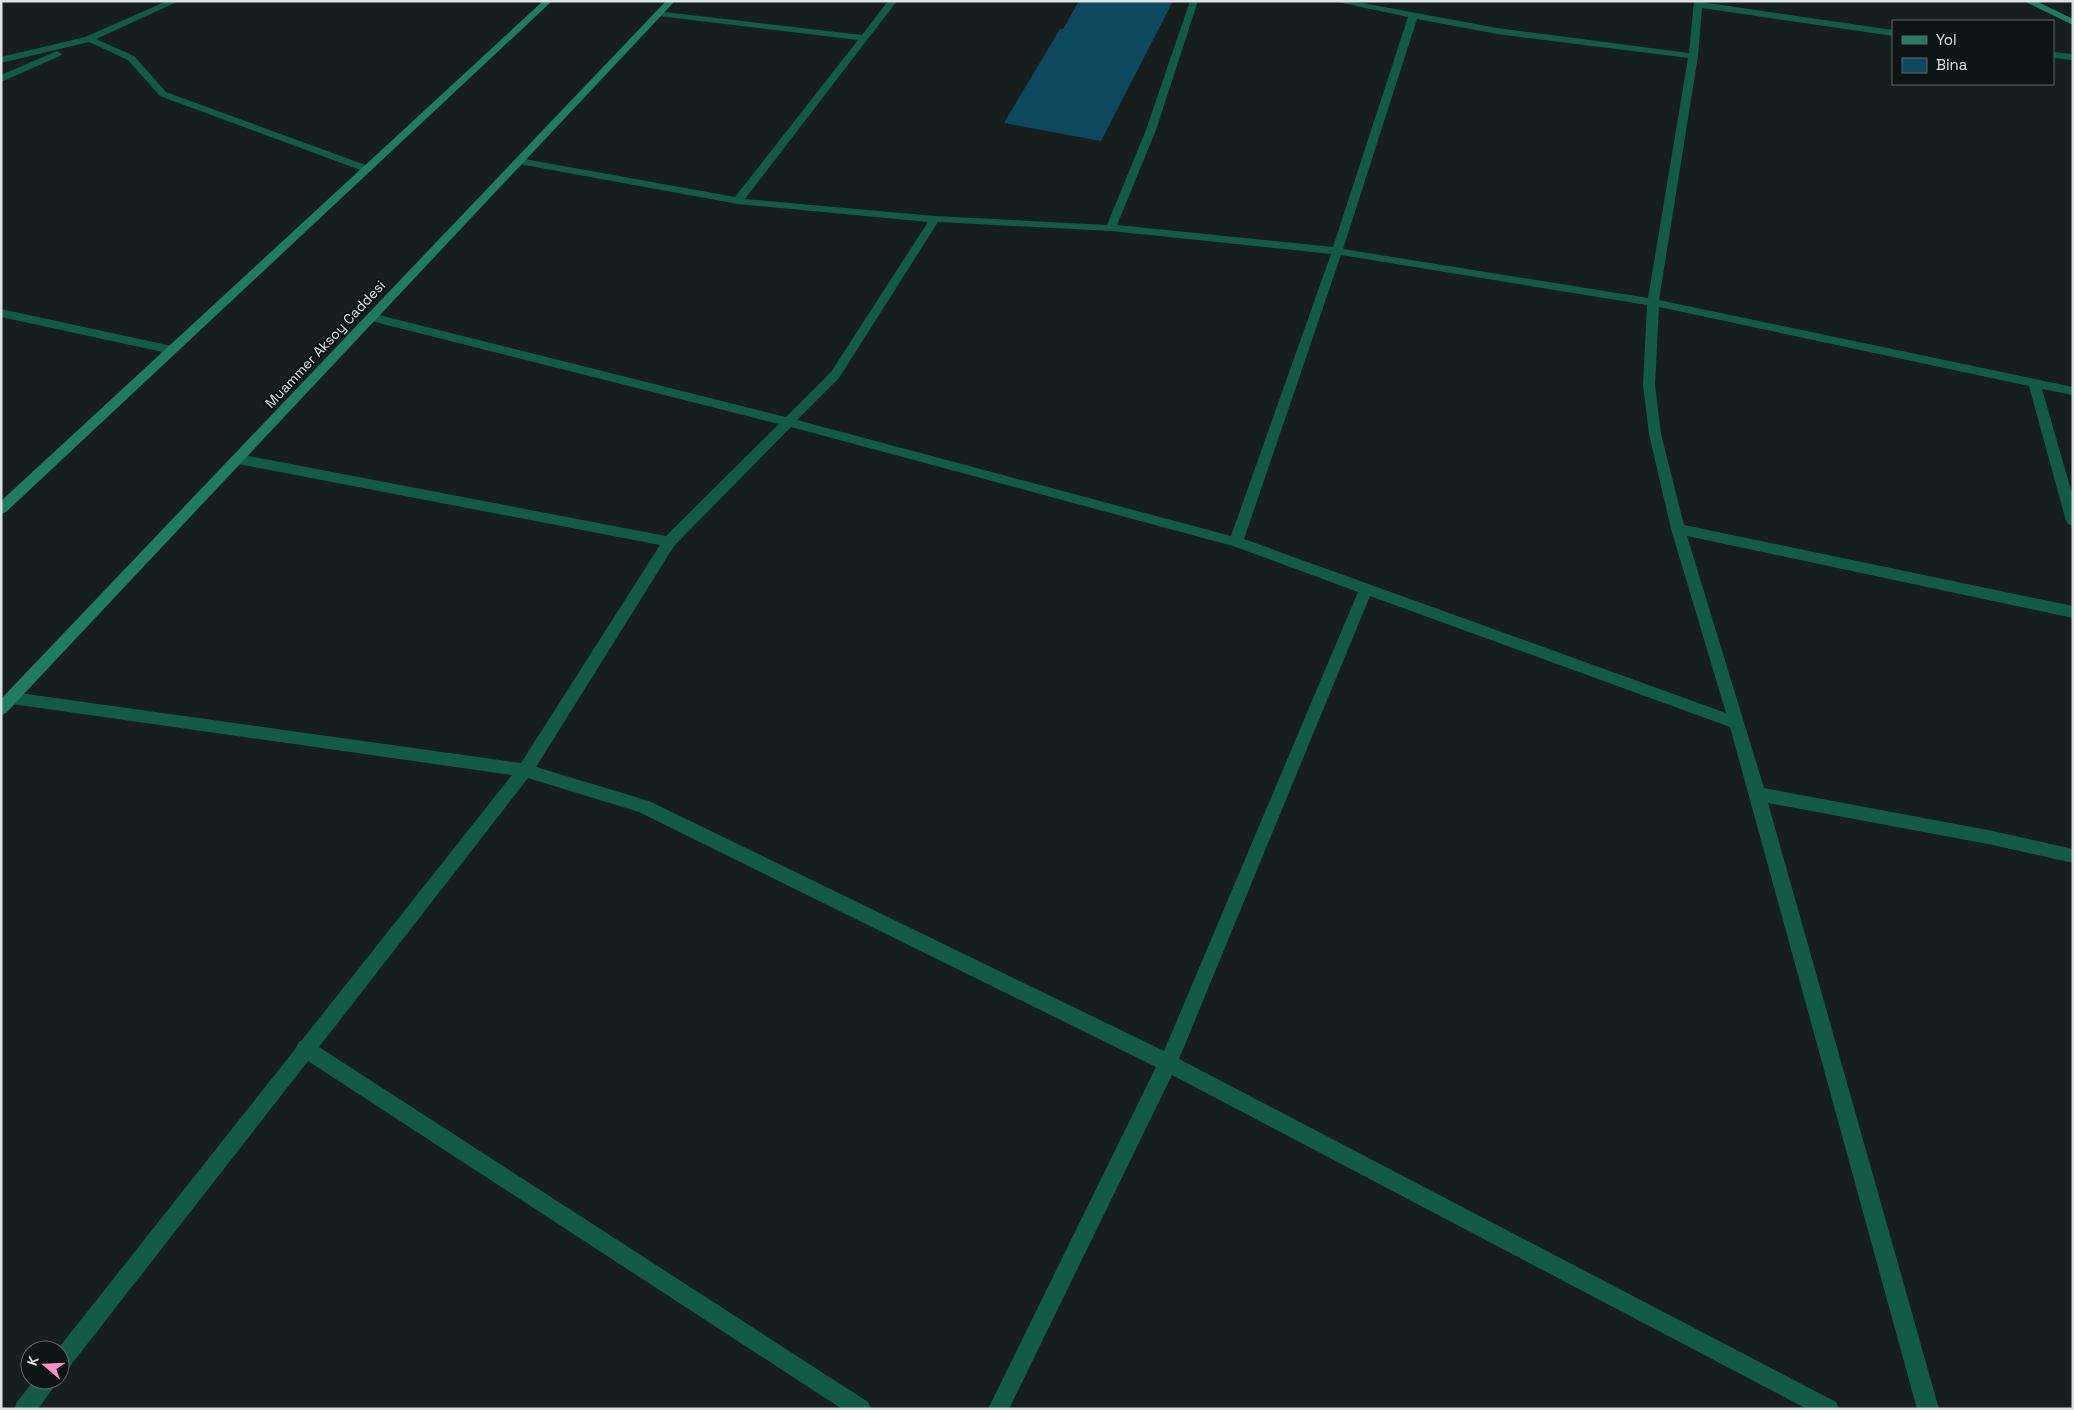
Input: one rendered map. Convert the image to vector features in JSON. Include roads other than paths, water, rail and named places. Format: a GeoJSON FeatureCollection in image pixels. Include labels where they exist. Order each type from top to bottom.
{"type":"FeatureCollection","features":[{"type":"Feature","properties":{"kind":"main road"},"geometry":{"type":"LineString","coordinates":[[1,509],[548,1]]}},
{"type":"Feature","properties":{"kind":"main road","name":"Muammer Aksoy Caddesi"},"geometry":{"type":"LineString","coordinates":[[6,703],[671,1]]}},
{"type":"Feature","properties":{"kind":"main road"},"geometry":{"type":"LineString","coordinates":[[2028,1],[2073,22]]}},
{"type":"Feature","properties":{"kind":"street"},"geometry":{"type":"LineString","coordinates":[[150,1],[164,6]]}},
{"type":"Feature","properties":{"kind":"street"},"geometry":{"type":"LineString","coordinates":[[1,79],[175,1]]}},
{"type":"Feature","properties":{"kind":"street"},"geometry":{"type":"LineString","coordinates":[[738,201],[893,1]]}},
{"type":"Feature","properties":{"kind":"street"},"geometry":{"type":"LineString","coordinates":[[1111,228],[1151,130],[1194,1]]}},
{"type":"Feature","properties":{"kind":"street"},"geometry":{"type":"LineString","coordinates":[[1337,1],[1497,31],[1693,56]]}},
{"type":"Feature","properties":{"kind":"street"},"geometry":{"type":"LineString","coordinates":[[1892,33],[1698,3],[1693,56],[1653,302],[1649,385],[1655,434],[1678,529],[1758,794],[1928,1409]]}},
{"type":"Feature","properties":{"kind":"street"},"geometry":{"type":"LineString","coordinates":[[659,13],[863,38]]}},
{"type":"Feature","properties":{"kind":"street"},"geometry":{"type":"LineString","coordinates":[[1236,542],[1337,251],[1413,16]]}},
{"type":"Feature","properties":{"kind":"street"},"geometry":{"type":"LineString","coordinates":[[1,60],[89,39],[131,58],[163,94],[367,169]]}},
{"type":"Feature","properties":{"kind":"street"},"geometry":{"type":"LineString","coordinates":[[2054,55],[2073,57]]}},
{"type":"Feature","properties":{"kind":"street"},"geometry":{"type":"LineString","coordinates":[[519,161],[738,201],[935,219],[1111,228],[1337,251],[1653,302],[2073,391]]}},
{"type":"Feature","properties":{"kind":"street"},"geometry":{"type":"LineString","coordinates":[[70,1350],[305,1048],[525,770],[669,542],[835,375],[935,219]]}},
{"type":"Feature","properties":{"kind":"street"},"geometry":{"type":"LineString","coordinates":[[1,313],[172,350]]}},
{"type":"Feature","properties":{"kind":"street"},"geometry":{"type":"LineString","coordinates":[[371,317],[788,422],[1236,542],[1736,723]]}},
{"type":"Feature","properties":{"kind":"street"},"geometry":{"type":"LineString","coordinates":[[2034,382],[2073,521]]}},
{"type":"Feature","properties":{"kind":"street"},"geometry":{"type":"LineString","coordinates":[[238,459],[669,542]]}},
{"type":"Feature","properties":{"kind":"street"},"geometry":{"type":"LineString","coordinates":[[1678,529],[2073,612]]}},
{"type":"Feature","properties":{"kind":"street"},"geometry":{"type":"LineString","coordinates":[[998,1409],[1168,1063],[1366,588]]}},
{"type":"Feature","properties":{"kind":"street"},"geometry":{"type":"LineString","coordinates":[[6,703],[525,770],[643,806],[1168,1063],[1829,1409]]}},
{"type":"Feature","properties":{"kind":"street"},"geometry":{"type":"LineString","coordinates":[[1758,794],[1993,838],[2073,856]]}},
{"type":"Feature","properties":{"kind":"street"},"geometry":{"type":"LineString","coordinates":[[305,1048],[861,1409]]}},
{"type":"Feature","properties":{"kind":"street"},"geometry":{"type":"LineString","coordinates":[[24,1409],[39,1390]]}}]}
